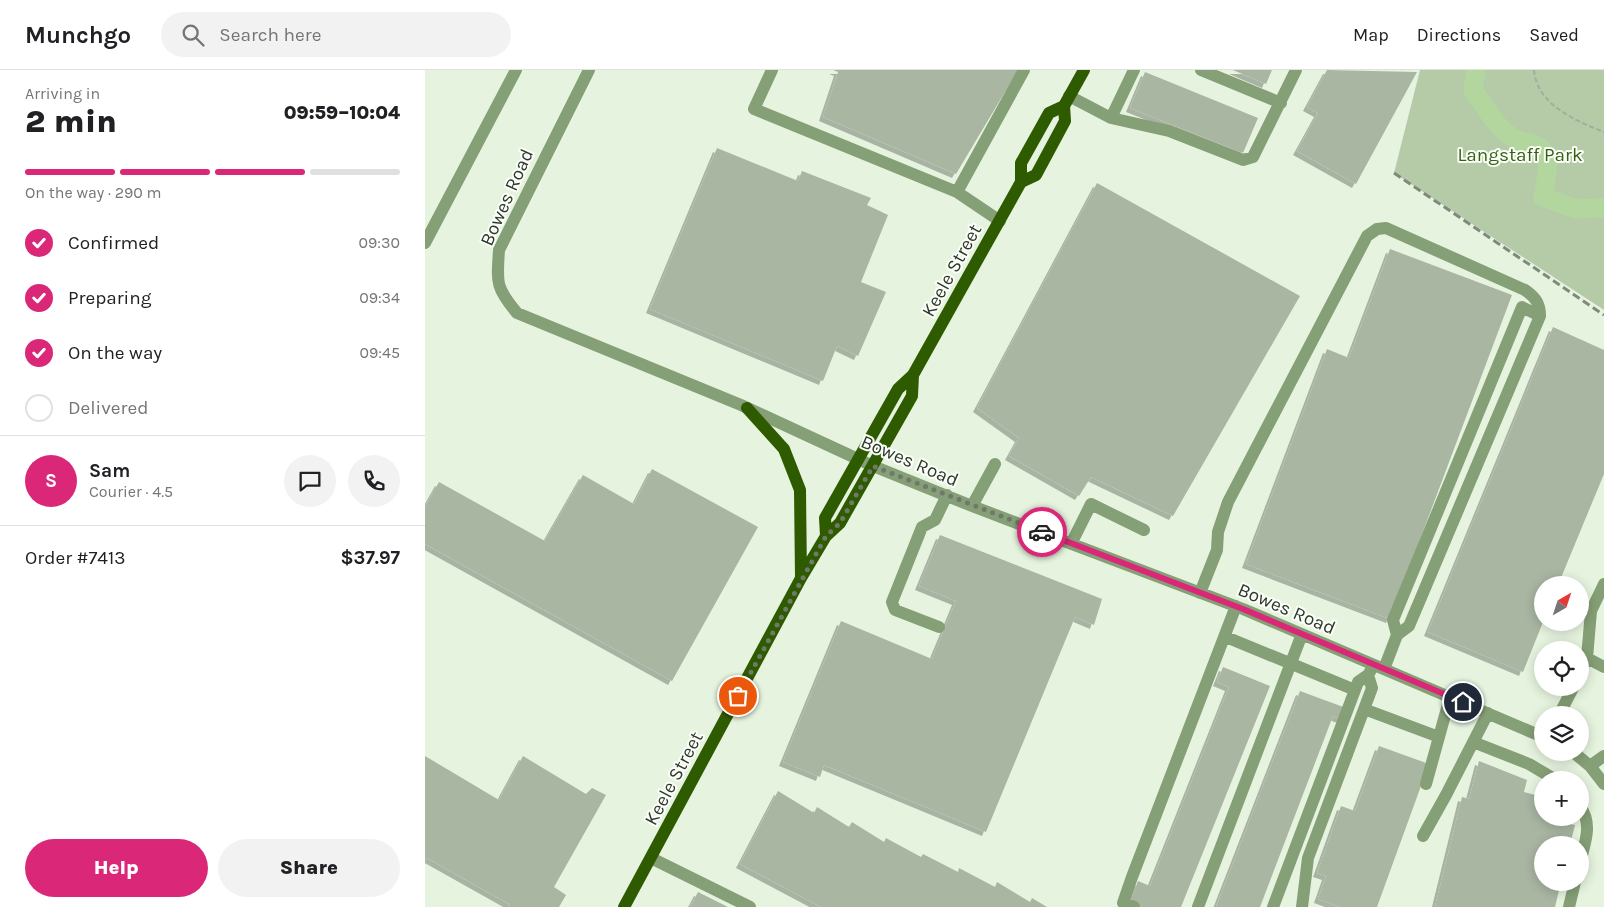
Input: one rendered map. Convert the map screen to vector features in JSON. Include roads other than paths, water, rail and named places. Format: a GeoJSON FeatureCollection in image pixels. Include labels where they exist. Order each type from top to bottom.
{"type":"FeatureCollection","features":[{"type":"Feature","properties":{"kind":"main road","name":"Keele Street"},"geometry":{"type":"LineString","coordinates":[[1021,182],[1036,175],[1065,121],[1067,101],[1084,70]]}},
{"type":"Feature","properties":{"kind":"main road","name":"Keele Street"},"geometry":{"type":"LineString","coordinates":[[826,536],[825,518],[898,389],[913,376],[1000,221],[1021,182],[1021,163],[1049,114],[1067,101]]}},
{"type":"Feature","properties":{"kind":"main road","name":"Keele Street"},"geometry":{"type":"LineString","coordinates":[[624,907],[801,578],[826,536],[840,523],[873,466],[911,396],[913,376]]}},
{"type":"Feature","properties":{"kind":"main road"},"geometry":{"type":"LineString","coordinates":[[747,408],[784,449],[800,490],[801,578]]}},
{"type":"Feature","properties":{"kind":"street"},"geometry":{"type":"LineString","coordinates":[[425,243],[516,70]]}},
{"type":"Feature","properties":{"kind":"street","name":"Bowes Road"},"geometry":{"type":"LineString","coordinates":[[589,70],[499,250],[497,283],[500,291],[517,313],[747,408],[873,466],[972,506],[1236,606],[1302,634],[1375,669],[1450,697],[1534,733]]}},
{"type":"Feature","properties":{"kind":"street"},"geometry":{"type":"LineString","coordinates":[[772,70],[754,110],[957,192],[1000,221]]}},
{"type":"Feature","properties":{"kind":"street"},"geometry":{"type":"LineString","coordinates":[[957,192],[1024,70]]}},
{"type":"Feature","properties":{"kind":"street"},"geometry":{"type":"LineString","coordinates":[[1111,118],[1134,70]]}},
{"type":"Feature","properties":{"kind":"street"},"geometry":{"type":"LineString","coordinates":[[1201,70],[1281,103]]}},
{"type":"Feature","properties":{"kind":"street"},"geometry":{"type":"LineString","coordinates":[[1067,101],[1111,118],[1169,132],[1243,160],[1253,157],[1296,70]]}},
{"type":"Feature","properties":{"kind":"street"},"geometry":{"type":"LineString","coordinates":[[1199,593],[1217,550],[1218,532],[1227,502],[1371,232],[1386,228],[1525,290],[1538,301],[1540,316],[1409,626],[1397,635],[1375,669],[1358,682],[1273,907]]}},
{"type":"Feature","properties":{"kind":"street"},"geometry":{"type":"LineString","coordinates":[[1397,635],[1393,620],[1522,307],[1540,316]]}},
{"type":"Feature","properties":{"kind":"street"},"geometry":{"type":"LineString","coordinates":[[972,506],[995,464]]}},
{"type":"Feature","properties":{"kind":"street"},"geometry":{"type":"LineString","coordinates":[[939,627],[895,610],[892,602],[922,527],[935,520],[947,495]]}},
{"type":"Feature","properties":{"kind":"street"},"geometry":{"type":"LineString","coordinates":[[1071,544],[1091,504],[1143,530]]}},
{"type":"Feature","properties":{"kind":"street"},"geometry":{"type":"LineString","coordinates":[[1588,641],[1591,611],[1604,584]]}},
{"type":"Feature","properties":{"kind":"street"},"geometry":{"type":"LineString","coordinates":[[1133,907],[1123,903],[1216,656],[1226,637],[1236,606]]}},
{"type":"Feature","properties":{"kind":"street"},"geometry":{"type":"LineString","coordinates":[[1197,907],[1302,634]]}},
{"type":"Feature","properties":{"kind":"street"},"geometry":{"type":"LineString","coordinates":[[1226,637],[1355,690]]}},
{"type":"Feature","properties":{"kind":"street"},"geometry":{"type":"LineString","coordinates":[[1589,659],[1604,667]]}},
{"type":"Feature","properties":{"kind":"street"},"geometry":{"type":"LineString","coordinates":[[1302,907],[1308,858],[1372,688],[1375,669]]}},
{"type":"Feature","properties":{"kind":"street"},"geometry":{"type":"LineString","coordinates":[[1426,784],[1450,697]]}},
{"type":"Feature","properties":{"kind":"street"},"geometry":{"type":"LineString","coordinates":[[1364,709],[1439,737]]}},
{"type":"Feature","properties":{"kind":"street"},"geometry":{"type":"LineString","coordinates":[[1423,836],[1488,713]]}},
{"type":"Feature","properties":{"kind":"street"},"geometry":{"type":"LineString","coordinates":[[1473,742],[1529,764],[1541,771]]}},
{"type":"Feature","properties":{"kind":"street"},"geometry":{"type":"LineString","coordinates":[[1590,766],[1604,756]]}},
{"type":"Feature","properties":{"kind":"street"},"geometry":{"type":"LineString","coordinates":[[1584,761],[1604,784]]}},
{"type":"Feature","properties":{"kind":"street"},"geometry":{"type":"LineString","coordinates":[[651,858],[750,907]]}},
{"type":"Feature","properties":{"kind":"street"},"geometry":{"type":"LineString","coordinates":[[1569,907],[1573,891]]}},
{"type":"Feature","properties":{"kind":"waterway"},"geometry":{"type":"LineString","coordinates":[[1476,70],[1473,90],[1494,120],[1512,137],[1534,144],[1543,150],[1547,162],[1547,177],[1543,197],[1576,209],[1604,208]]}},
{"type":"Feature","properties":{"kind":"railway"},"geometry":{"type":"LineString","coordinates":[[1394,173],[1604,315]]}},
{"type":"Feature","properties":{"kind":"park label","name":"Langstaff Park"},"geometry":{"type":"Point","coordinates":[1520,154]}}]}
